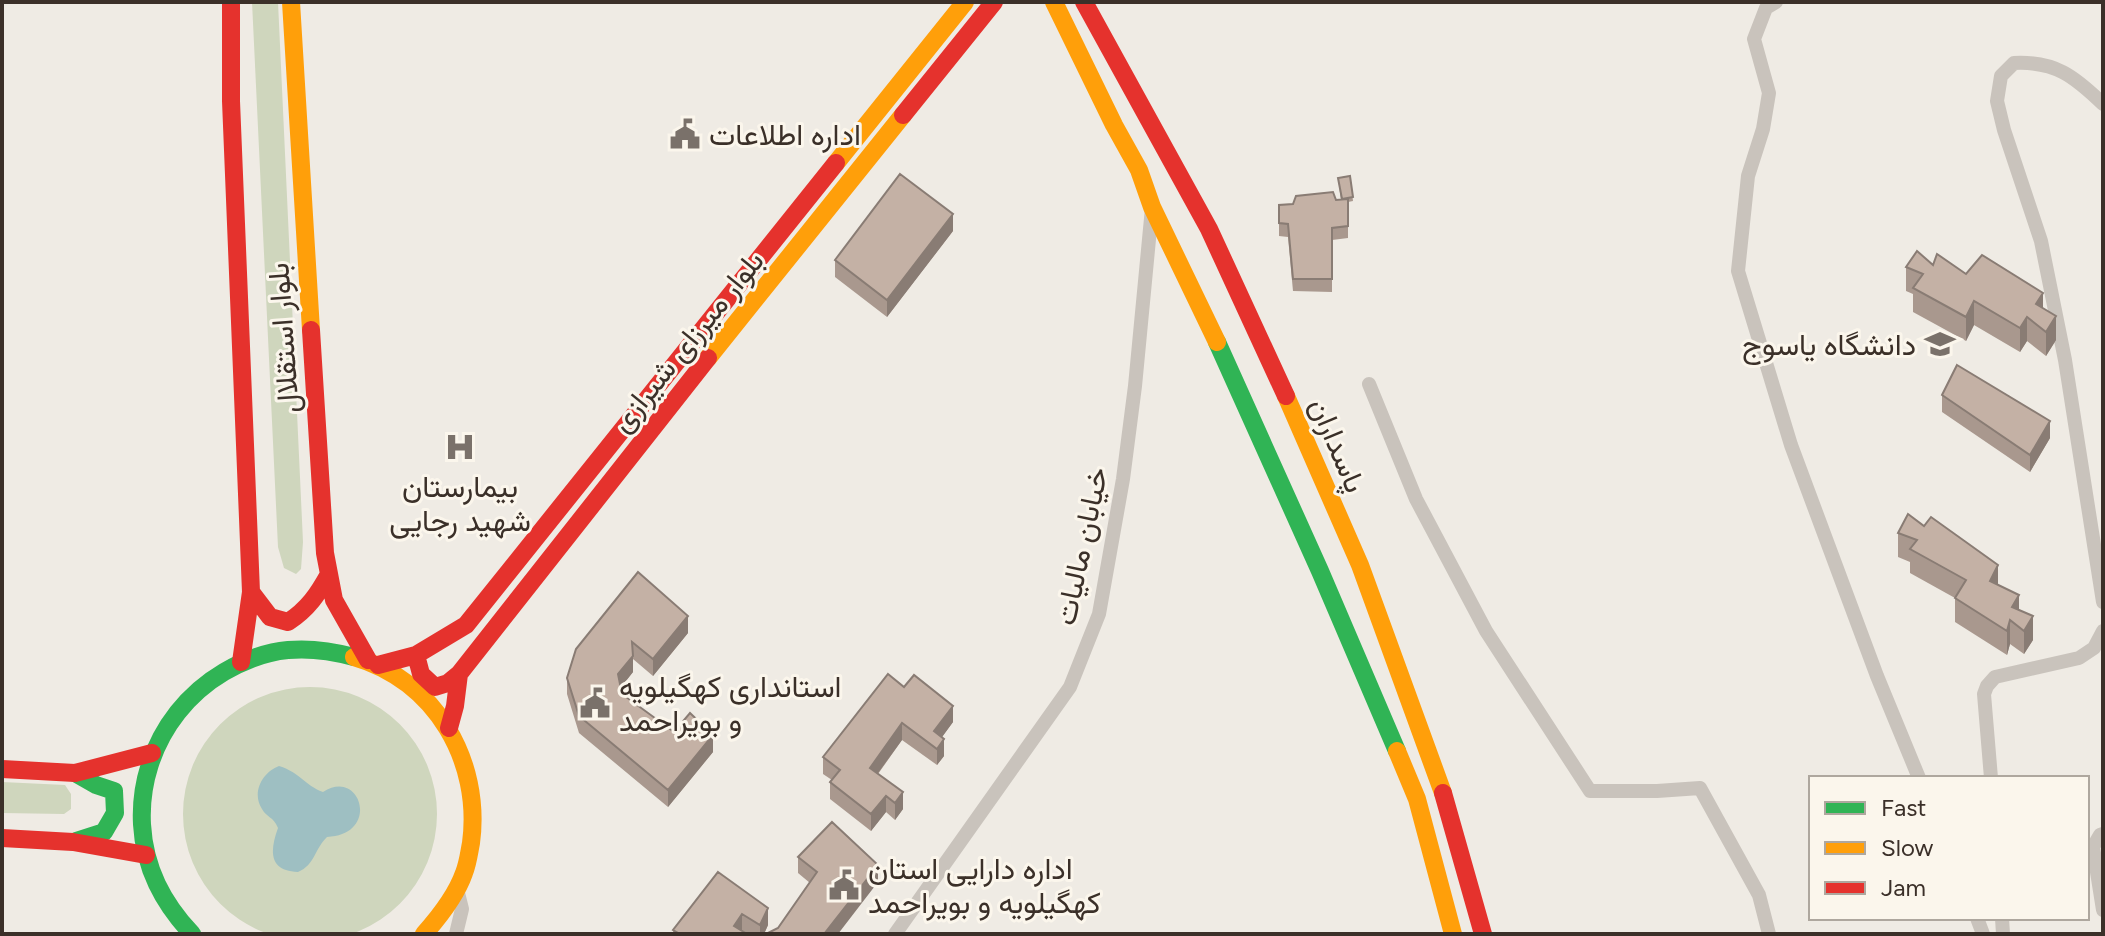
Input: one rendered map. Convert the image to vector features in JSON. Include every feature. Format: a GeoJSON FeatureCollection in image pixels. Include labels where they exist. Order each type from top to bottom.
{"type":"FeatureCollection","features":[{"type":"Feature","properties":{"kind":"main road","name":"بلوار استقلال"},"geometry":{"type":"LineString","coordinates":[[231,2],[231,101],[251,592],[241,662]]}},
{"type":"Feature","properties":{"kind":"main road","name":"بلوار استقلال"},"geometry":{"type":"LineString","coordinates":[[291,2],[325,553],[334,600],[373,663]]}},
{"type":"Feature","properties":{"kind":"main road","name":"بلوار میرزای شیرازی"},"geometry":{"type":"LineString","coordinates":[[373,663],[416,655],[466,625],[965,2]]}},
{"type":"Feature","properties":{"kind":"main road","name":"بلوار میرزای شیرازی"},"geometry":{"type":"LineString","coordinates":[[449,728],[459,674],[994,2]]}},
{"type":"Feature","properties":{"kind":"main road"},"geometry":{"type":"LineString","coordinates":[[1054,2],[1139,170],[1152,207],[1239,387],[1326,585],[1417,799],[1453,934]]}},
{"type":"Feature","properties":{"kind":"main road","name":"پاسداران"},"geometry":{"type":"LineString","coordinates":[[1084,2],[1209,229],[1360,565],[1449,810],[1483,934]]}},
{"type":"Feature","properties":{"kind":"main road"},"geometry":{"type":"LineString","coordinates":[[1108,113],[1120,122],[1128,121],[1137,113],[1137,97]]}},
{"type":"Feature","properties":{"kind":"main road"},"geometry":{"type":"LineString","coordinates":[[1139,170],[1141,158],[1148,153],[1157,152],[1172,163]]}},
{"type":"Feature","properties":{"kind":"main road"},"geometry":{"type":"LineString","coordinates":[[251,592],[270,617],[288,622],[306,611],[329,574]]}},
{"type":"Feature","properties":{"kind":"main road"},"geometry":{"type":"LineString","coordinates":[[182,930],[160,891],[146,855],[141,829],[141,803],[152,753],[167,724],[188,698],[213,677],[241,662],[272,652],[305,648],[337,651],[373,663],[411,685],[438,712],[462,753],[474,808],[473,835],[457,889],[442,914],[424,934]]}},
{"type":"Feature","properties":{"kind":"main road"},"geometry":{"type":"LineString","coordinates":[[416,655],[417,668],[425,680],[435,687],[448,683],[459,674]]}},
{"type":"Feature","properties":{"kind":"main road"},"geometry":{"type":"LineString","coordinates":[[2,769],[75,773],[152,753]]}},
{"type":"Feature","properties":{"kind":"main road"},"geometry":{"type":"LineString","coordinates":[[73,842],[104,832],[115,813],[114,791],[75,773]]}},
{"type":"Feature","properties":{"kind":"main road"},"geometry":{"type":"LineString","coordinates":[[2,838],[73,842],[146,855]]}},
{"type":"Feature","properties":{"kind":"street"},"geometry":{"type":"LineString","coordinates":[[1776,2],[1766,8],[1754,39],[1769,93],[1763,129],[1748,176],[1738,271],[1791,445],[1877,676],[1918,776]]}},
{"type":"Feature","properties":{"kind":"street"},"geometry":{"type":"LineString","coordinates":[[2103,104],[2061,70],[2034,62],[2014,63],[2001,76],[1997,101],[2041,241],[2065,360],[2103,602]]}},
{"type":"Feature","properties":{"kind":"street","name":"خیابان مالیات"},"geometry":{"type":"LineString","coordinates":[[895,934],[1070,687],[1099,614],[1123,479],[1152,207]]}},
{"type":"Feature","properties":{"kind":"street"},"geometry":{"type":"LineString","coordinates":[[1369,384],[1416,499],[1486,631],[1590,791],[1700,788],[1759,895],[1769,934]]}},
{"type":"Feature","properties":{"kind":"street"},"geometry":{"type":"LineString","coordinates":[[1991,776],[1984,694],[1987,686],[1995,677],[2079,658],[2094,648],[2103,631]]}},
{"type":"Feature","properties":{"kind":"street"},"geometry":{"type":"LineString","coordinates":[[2103,834],[2093,847],[2103,910]]}},
{"type":"Feature","properties":{"kind":"street"},"geometry":{"type":"LineString","coordinates":[[456,934],[462,909],[457,889]]}},
{"type":"Feature","properties":{"kind":"green space"},"geometry":{"type":"Polygon","coordinates":[[[252,2],[278,2],[303,542],[301,569],[296,574],[284,568],[278,547],[252,2]]]}},
{"type":"Feature","properties":{"kind":"green space"},"geometry":{"type":"Polygon","coordinates":[[[310,687],[358,697],[400,724],[422,754],[436,802],[436,826],[431,851],[422,874],[408,894],[400,904],[370,926],[339,937],[281,937],[250,926],[230,912],[220,904],[198,874],[186,839],[183,814],[193,766],[220,724],[262,697],[310,687]]]}},
{"type":"Feature","properties":{"kind":"green space"},"geometry":{"type":"Polygon","coordinates":[[[2,782],[65,785],[71,794],[71,809],[64,814],[2,813],[2,782]]]}},
{"type":"Feature","properties":{"kind":"water"},"geometry":{"type":"Polygon","coordinates":[[[279,766],[323,792],[336,787],[347,788],[360,804],[354,826],[344,833],[327,837],[308,865],[298,872],[288,871],[276,863],[273,851],[278,828],[259,803],[260,783],[279,766]]]}},
{"type":"Feature","properties":{"kind":"building"},"geometry":{"type":"Polygon","coordinates":[[[900,174],[953,214],[887,300],[835,260],[900,174]]]}},
{"type":"Feature","properties":{"kind":"building"},"geometry":{"type":"Polygon","coordinates":[[[1350,176],[1353,197],[1342,199],[1338,178],[1350,176]]]}},
{"type":"Feature","properties":{"kind":"building"},"geometry":{"type":"Polygon","coordinates":[[[1333,192],[1336,200],[1348,199],[1348,226],[1332,228],[1332,279],[1293,279],[1288,224],[1279,223],[1279,205],[1293,204],[1296,196],[1333,192]]]}},
{"type":"Feature","properties":{"kind":"building"},"geometry":{"type":"Polygon","coordinates":[[[1917,251],[1933,265],[1937,254],[1966,274],[1982,255],[2043,293],[2036,304],[2056,316],[2046,332],[2027,317],[2020,328],[1974,301],[1966,317],[1913,288],[1923,274],[1906,267],[1917,251]]]}},
{"type":"Feature","properties":{"kind":"building"},"geometry":{"type":"Polygon","coordinates":[[[1957,365],[2050,421],[2030,455],[1942,395],[1957,365]]]}},
{"type":"Feature","properties":{"kind":"building"},"geometry":{"type":"Polygon","coordinates":[[[1908,514],[1924,526],[1931,517],[1998,565],[1990,581],[2019,595],[2012,607],[2033,616],[2024,631],[2010,620],[2007,631],[1955,598],[1966,580],[1910,549],[1917,540],[1898,533],[1908,514]]]}},
{"type":"Feature","properties":{"kind":"building","name":"استانداری کهگیلویه و بویراحمد"},"geometry":{"type":"Polygon","coordinates":[[[638,572],[688,616],[653,659],[632,642],[633,656],[618,674],[622,694],[674,732],[690,713],[713,735],[668,790],[579,716],[567,678],[576,649],[638,572]]]}},
{"type":"Feature","properties":{"kind":"building"},"geometry":{"type":"Polygon","coordinates":[[[888,674],[904,687],[914,675],[953,706],[934,731],[944,739],[937,749],[902,723],[870,768],[903,792],[895,803],[886,796],[871,814],[830,782],[840,770],[823,757],[888,674]]]}},
{"type":"Feature","properties":{"kind":"building","name":"اداره دارایی استان کهگیلویه و بویراحمد"},"geometry":{"type":"Polygon","coordinates":[[[832,822],[878,865],[824,934],[766,934],[778,928],[817,872],[798,857],[832,822]]]}},
{"type":"Feature","properties":{"kind":"building"},"geometry":{"type":"Polygon","coordinates":[[[718,872],[768,908],[760,925],[742,914],[734,926],[747,934],[680,934],[673,930],[718,872]]]}},
{"type":"Feature","properties":{"kind":"traffic: fast"},"geometry":{"type":"LineString","coordinates":[[1217,342],[1397,751]]}},
{"type":"Feature","properties":{"kind":"traffic: fast"},"geometry":{"type":"LineString","coordinates":[[192,934],[177,917],[157,884],[147,855],[142,824],[143,794],[161,738],[178,712],[199,690],[224,672],[247,661],[296,649],[321,650],[354,657]]}},
{"type":"Feature","properties":{"kind":"traffic: fast"},"geometry":{"type":"LineString","coordinates":[[75,773],[114,791],[115,813],[104,832],[76,841]]}},
{"type":"Feature","properties":{"kind":"traffic: slow"},"geometry":{"type":"LineString","coordinates":[[291,2],[311,330]]}},
{"type":"Feature","properties":{"kind":"traffic: slow"},"geometry":{"type":"LineString","coordinates":[[836,163],[965,2]]}},
{"type":"Feature","properties":{"kind":"traffic: slow"},"geometry":{"type":"LineString","coordinates":[[1054,2],[1139,170],[1152,207],[1217,342]]}},
{"type":"Feature","properties":{"kind":"traffic: slow"},"geometry":{"type":"LineString","coordinates":[[708,358],[903,115]]}},
{"type":"Feature","properties":{"kind":"traffic: slow"},"geometry":{"type":"LineString","coordinates":[[1286,396],[1360,565],[1443,793]]}},
{"type":"Feature","properties":{"kind":"traffic: slow"},"geometry":{"type":"LineString","coordinates":[[354,657],[383,668],[408,684],[430,704],[460,754],[469,783],[471,843],[466,866],[452,898],[424,934]]}},
{"type":"Feature","properties":{"kind":"traffic: slow"},"geometry":{"type":"LineString","coordinates":[[1397,751],[1417,799],[1453,934]]}},
{"type":"Feature","properties":{"kind":"traffic: jam"},"geometry":{"type":"LineString","coordinates":[[231,2],[231,101],[251,592],[241,662]]}},
{"type":"Feature","properties":{"kind":"traffic: jam"},"geometry":{"type":"LineString","coordinates":[[903,115],[994,2]]}},
{"type":"Feature","properties":{"kind":"traffic: jam"},"geometry":{"type":"LineString","coordinates":[[1084,2],[1209,229],[1286,396]]}},
{"type":"Feature","properties":{"kind":"traffic: jam"},"geometry":{"type":"LineString","coordinates":[[378,665],[416,655],[466,625],[836,163]]}},
{"type":"Feature","properties":{"kind":"traffic: jam"},"geometry":{"type":"LineString","coordinates":[[311,330],[325,553],[334,600],[368,660]]}},
{"type":"Feature","properties":{"kind":"traffic: jam"},"geometry":{"type":"LineString","coordinates":[[449,728],[459,674],[708,358]]}},
{"type":"Feature","properties":{"kind":"traffic: jam"},"geometry":{"type":"LineString","coordinates":[[251,592],[270,617],[288,622],[312,601],[329,574]]}},
{"type":"Feature","properties":{"kind":"traffic: jam"},"geometry":{"type":"LineString","coordinates":[[416,655],[421,674],[435,687],[448,683],[459,674]]}},
{"type":"Feature","properties":{"kind":"traffic: jam"},"geometry":{"type":"LineString","coordinates":[[2,769],[75,773],[152,753]]}},
{"type":"Feature","properties":{"kind":"traffic: jam"},"geometry":{"type":"LineString","coordinates":[[1443,793],[1483,934]]}},
{"type":"Feature","properties":{"kind":"traffic: jam"},"geometry":{"type":"LineString","coordinates":[[2,838],[73,842],[146,855]]}},
{"type":"Feature","properties":{"kind":"place","name":"اداره اطلاعات"},"geometry":{"type":"Point","coordinates":[685,134]}},
{"type":"Feature","properties":{"kind":"place","name":"دانشگاه یاسوج"},"geometry":{"type":"Point","coordinates":[1940,344]}},
{"type":"Feature","properties":{"kind":"place","name":"بیمارستان شهید رجایی"},"geometry":{"type":"Point","coordinates":[460,447]}},
{"type":"Feature","properties":{"kind":"place","name":"استانداری کهگیلویه و بویراحمد"},"geometry":{"type":"Point","coordinates":[595,703]}},
{"type":"Feature","properties":{"kind":"place","name":"اداره دارایی استان کهگیلویه و بویراحمد"},"geometry":{"type":"Point","coordinates":[844,885]}}]}
